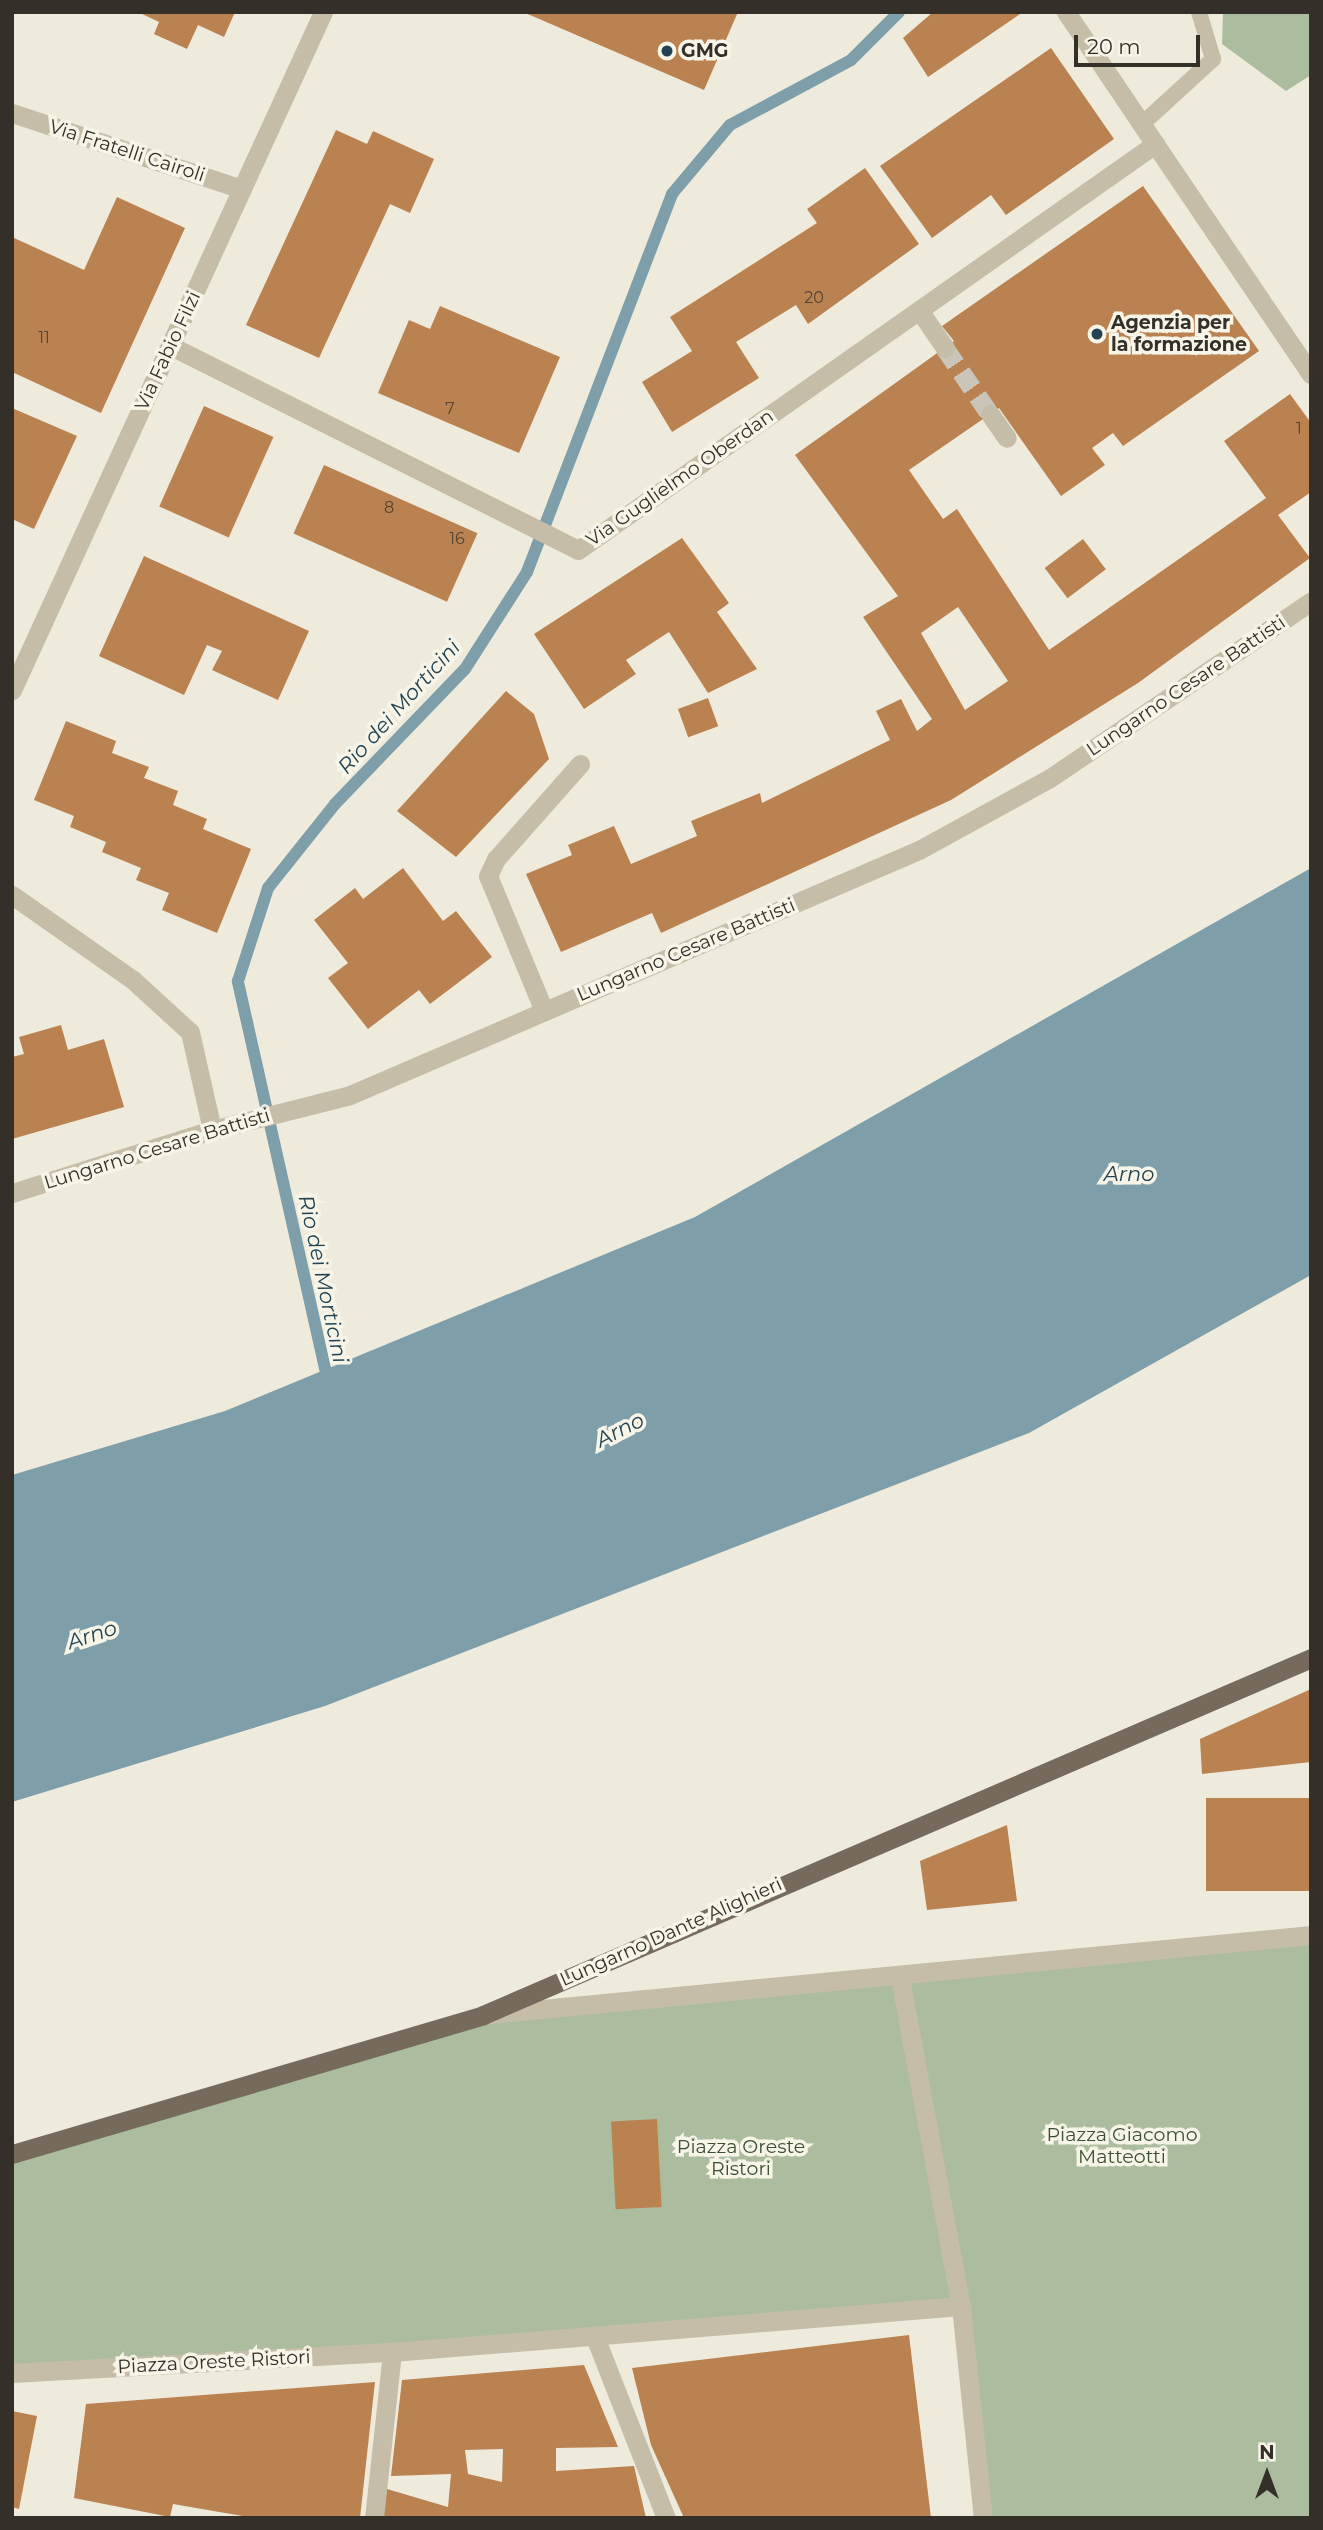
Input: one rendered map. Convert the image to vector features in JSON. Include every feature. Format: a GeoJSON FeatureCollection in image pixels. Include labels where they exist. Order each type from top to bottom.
{"type":"FeatureCollection","features":[{"type":"Feature","properties":{"kind":"main road","name":"Lungarno Dante Alighieri"},"geometry":{"type":"LineString","coordinates":[[12,2154],[484,2015],[1311,1658]]}},
{"type":"Feature","properties":{"kind":"street","name":"Via Fabio Filzi"},"geometry":{"type":"LineString","coordinates":[[12,690],[323,12]]}},
{"type":"Feature","properties":{"kind":"street"},"geometry":{"type":"LineString","coordinates":[[1066,12],[1311,374]]}},
{"type":"Feature","properties":{"kind":"street","name":"Via Fratelli Cairoli"},"geometry":{"type":"LineString","coordinates":[[12,113],[242,189]]}},
{"type":"Feature","properties":{"kind":"street","name":"Via Guglielmo Oberdan"},"geometry":{"type":"LineString","coordinates":[[171,346],[578,550],[1155,144]]}},
{"type":"Feature","properties":{"kind":"street"},"geometry":{"type":"LineString","coordinates":[[919,310],[945,348]]}},
{"type":"Feature","properties":{"kind":"street"},"geometry":{"type":"LineString","coordinates":[[990,414],[1007,438]]}},
{"type":"Feature","properties":{"kind":"street","name":"Lungarno Cesare Battisti"},"geometry":{"type":"LineString","coordinates":[[12,1193],[221,1127],[350,1095],[919,850],[1050,778],[1311,601]]}},
{"type":"Feature","properties":{"kind":"street"},"geometry":{"type":"LineString","coordinates":[[544,1011],[488,876],[496,859],[580,764]]}},
{"type":"Feature","properties":{"kind":"street"},"geometry":{"type":"LineString","coordinates":[[12,895],[133,980],[190,1032],[221,1127]]}},
{"type":"Feature","properties":{"kind":"street"},"geometry":{"type":"LineString","coordinates":[[484,2015],[900,1978],[1311,1935]]}},
{"type":"Feature","properties":{"kind":"street"},"geometry":{"type":"LineString","coordinates":[[900,1978],[961,2306],[983,2518]]}},
{"type":"Feature","properties":{"kind":"street","name":"Piazza Oreste Ristori"},"geometry":{"type":"LineString","coordinates":[[12,2373],[392,2352],[961,2306]]}},
{"type":"Feature","properties":{"kind":"street"},"geometry":{"type":"LineString","coordinates":[[595,2337],[666,2518]]}},
{"type":"Feature","properties":{"kind":"street"},"geometry":{"type":"LineString","coordinates":[[374,2518],[392,2352]]}},
{"type":"Feature","properties":{"kind":"lane"},"geometry":{"type":"LineString","coordinates":[[1142,125],[1213,59],[1199,12]]}},
{"type":"Feature","properties":{"kind":"green space"},"geometry":{"type":"Polygon","coordinates":[[[1223,12],[1311,12],[1311,75],[1286,91],[1222,44],[1223,12]]]}},
{"type":"Feature","properties":{"kind":"green space","name":"Piazza Giacomo Matteotti"},"geometry":{"type":"Polygon","coordinates":[[[1311,1935],[1311,2518],[983,2518],[961,2306],[12,2373],[12,2154],[483,2015],[1311,1935]]]}},
{"type":"Feature","properties":{"kind":"water","name":"Arno"},"geometry":{"type":"Polygon","coordinates":[[[1311,868],[1311,1275],[1029,1433],[325,1706],[12,1802],[12,1475],[225,1411],[695,1217],[1311,868]]]}},
{"type":"Feature","properties":{"kind":"building"},"geometry":{"type":"Polygon","coordinates":[[[138,12],[235,12],[224,37],[198,25],[187,49],[154,34],[159,22],[138,12]]]}},
{"type":"Feature","properties":{"kind":"building","name":"GMG"},"geometry":{"type":"Polygon","coordinates":[[[523,12],[738,12],[704,90],[523,12]]]}},
{"type":"Feature","properties":{"kind":"building"},"geometry":{"type":"Polygon","coordinates":[[[933,12],[1023,12],[928,77],[903,38],[933,12]]]}},
{"type":"Feature","properties":{"kind":"building"},"geometry":{"type":"Polygon","coordinates":[[[1051,48],[1114,139],[1006,215],[991,195],[932,238],[880,166],[1051,48]]]}},
{"type":"Feature","properties":{"kind":"building"},"geometry":{"type":"Polygon","coordinates":[[[336,130],[367,144],[373,131],[434,159],[410,213],[390,204],[319,358],[246,325],[336,130]]]}},
{"type":"Feature","properties":{"kind":"building"},"geometry":{"type":"Polygon","coordinates":[[[865,168],[919,244],[808,324],[796,305],[736,342],[759,378],[672,432],[642,382],[692,351],[670,317],[817,223],[807,209],[865,168]]]}},
{"type":"Feature","properties":{"kind":"building"},"geometry":{"type":"Polygon","coordinates":[[[1143,186],[1259,351],[1123,446],[1113,433],[1092,448],[1105,465],[1061,496],[999,408],[909,470],[943,519],[957,509],[1049,650],[1266,498],[1224,441],[1290,394],[1311,423],[1311,492],[1278,515],[1310,558],[1138,683],[951,800],[661,933],[652,913],[561,952],[526,874],[572,855],[568,845],[614,826],[631,864],[697,836],[691,821],[760,793],[762,803],[890,740],[876,711],[901,699],[917,731],[932,719],[863,617],[898,596],[795,455],[954,341],[942,326],[1143,186]],[[958,607],[921,633],[965,710],[1008,681],[958,607]]]}},
{"type":"Feature","properties":{"kind":"building"},"geometry":{"type":"Polygon","coordinates":[[[117,197],[185,228],[101,413],[12,372],[12,237],[84,270],[117,197]]]}},
{"type":"Feature","properties":{"kind":"building"},"geometry":{"type":"Polygon","coordinates":[[[440,306],[560,357],[519,453],[378,393],[409,320],[430,329],[440,306]]]}},
{"type":"Feature","properties":{"kind":"building"},"geometry":{"type":"Polygon","coordinates":[[[204,406],[273,437],[229,537],[159,506],[204,406]]]}},
{"type":"Feature","properties":{"kind":"building"},"geometry":{"type":"Polygon","coordinates":[[[12,408],[77,436],[34,529],[12,519],[12,408]]]}},
{"type":"Feature","properties":{"kind":"building"},"geometry":{"type":"Polygon","coordinates":[[[324,465],[477,533],[447,602],[293,534],[324,465]]]}},
{"type":"Feature","properties":{"kind":"building"},"geometry":{"type":"Polygon","coordinates":[[[682,538],[729,603],[717,612],[757,669],[708,693],[669,632],[626,660],[636,674],[584,709],[534,634],[682,538]]]}},
{"type":"Feature","properties":{"kind":"building"},"geometry":{"type":"Polygon","coordinates":[[[1083,539],[1106,569],[1068,598],[1045,568],[1083,539]]]}},
{"type":"Feature","properties":{"kind":"building"},"geometry":{"type":"Polygon","coordinates":[[[144,556],[309,631],[278,700],[212,670],[222,651],[207,645],[184,695],[99,656],[144,556]]]}},
{"type":"Feature","properties":{"kind":"building"},"geometry":{"type":"Polygon","coordinates":[[[506,691],[534,714],[549,759],[456,857],[397,811],[506,691]]]}},
{"type":"Feature","properties":{"kind":"building"},"geometry":{"type":"Polygon","coordinates":[[[708,698],[718,726],[688,737],[678,709],[708,698]]]}},
{"type":"Feature","properties":{"kind":"building"},"geometry":{"type":"Polygon","coordinates":[[[66,721],[116,741],[112,753],[149,767],[144,778],[178,791],[173,805],[207,819],[203,829],[251,849],[217,933],[162,910],[169,893],[136,880],[141,868],[102,852],[106,842],[70,827],[74,816],[34,800],[66,721]]]}},
{"type":"Feature","properties":{"kind":"building"},"geometry":{"type":"Polygon","coordinates":[[[403,868],[443,921],[456,911],[492,957],[430,1004],[419,990],[368,1029],[328,978],[348,963],[314,920],[355,888],[363,899],[403,868]]]}},
{"type":"Feature","properties":{"kind":"building"},"geometry":{"type":"Polygon","coordinates":[[[61,1025],[68,1050],[104,1039],[124,1107],[12,1139],[12,1057],[24,1054],[19,1037],[61,1025]]]}},
{"type":"Feature","properties":{"kind":"building"},"geometry":{"type":"Polygon","coordinates":[[[1311,1689],[1311,1762],[1202,1774],[1200,1739],[1311,1689]]]}},
{"type":"Feature","properties":{"kind":"building"},"geometry":{"type":"Polygon","coordinates":[[[1206,1798],[1311,1798],[1311,1891],[1206,1891],[1206,1798]]]}},
{"type":"Feature","properties":{"kind":"building"},"geometry":{"type":"Polygon","coordinates":[[[1007,1825],[1017,1901],[927,1910],[920,1861],[1007,1825]]]}},
{"type":"Feature","properties":{"kind":"building"},"geometry":{"type":"Polygon","coordinates":[[[657,2119],[662,2207],[616,2209],[611,2121],[657,2119]]]}},
{"type":"Feature","properties":{"kind":"building"},"geometry":{"type":"Polygon","coordinates":[[[909,2335],[931,2518],[684,2518],[651,2445],[632,2368],[909,2335]]]}},
{"type":"Feature","properties":{"kind":"building"},"geometry":{"type":"Polygon","coordinates":[[[584,2365],[618,2447],[556,2448],[556,2471],[634,2466],[646,2518],[383,2518],[387,2489],[448,2507],[451,2474],[391,2476],[402,2380],[584,2365]],[[503,2449],[465,2450],[468,2474],[502,2482],[503,2449]]]}},
{"type":"Feature","properties":{"kind":"building"},"geometry":{"type":"Polygon","coordinates":[[[375,2382],[360,2518],[254,2518],[173,2504],[170,2517],[74,2498],[86,2404],[375,2382]]]}},
{"type":"Feature","properties":{"kind":"building"},"geometry":{"type":"Polygon","coordinates":[[[12,2411],[37,2416],[19,2509],[12,2507],[12,2411]]]}},
{"type":"Feature","properties":{"kind":"waterway","name":"Rio dei Morticini"},"geometry":{"type":"LineString","coordinates":[[329,1386],[238,981],[268,888],[335,804],[465,669],[527,572],[672,194],[730,125],[851,60],[899,12]]}},
{"type":"Feature","properties":{"kind":"tunnel"},"geometry":{"type":"LineString","coordinates":[[945,348],[990,414]]}},
{"type":"Feature","properties":{"kind":"place","name":"GMG"},"geometry":{"type":"Point","coordinates":[667,51]}},
{"type":"Feature","properties":{"kind":"place","name":"Agenzia per la formazione"},"geometry":{"type":"Point","coordinates":[1097,334]}}]}
